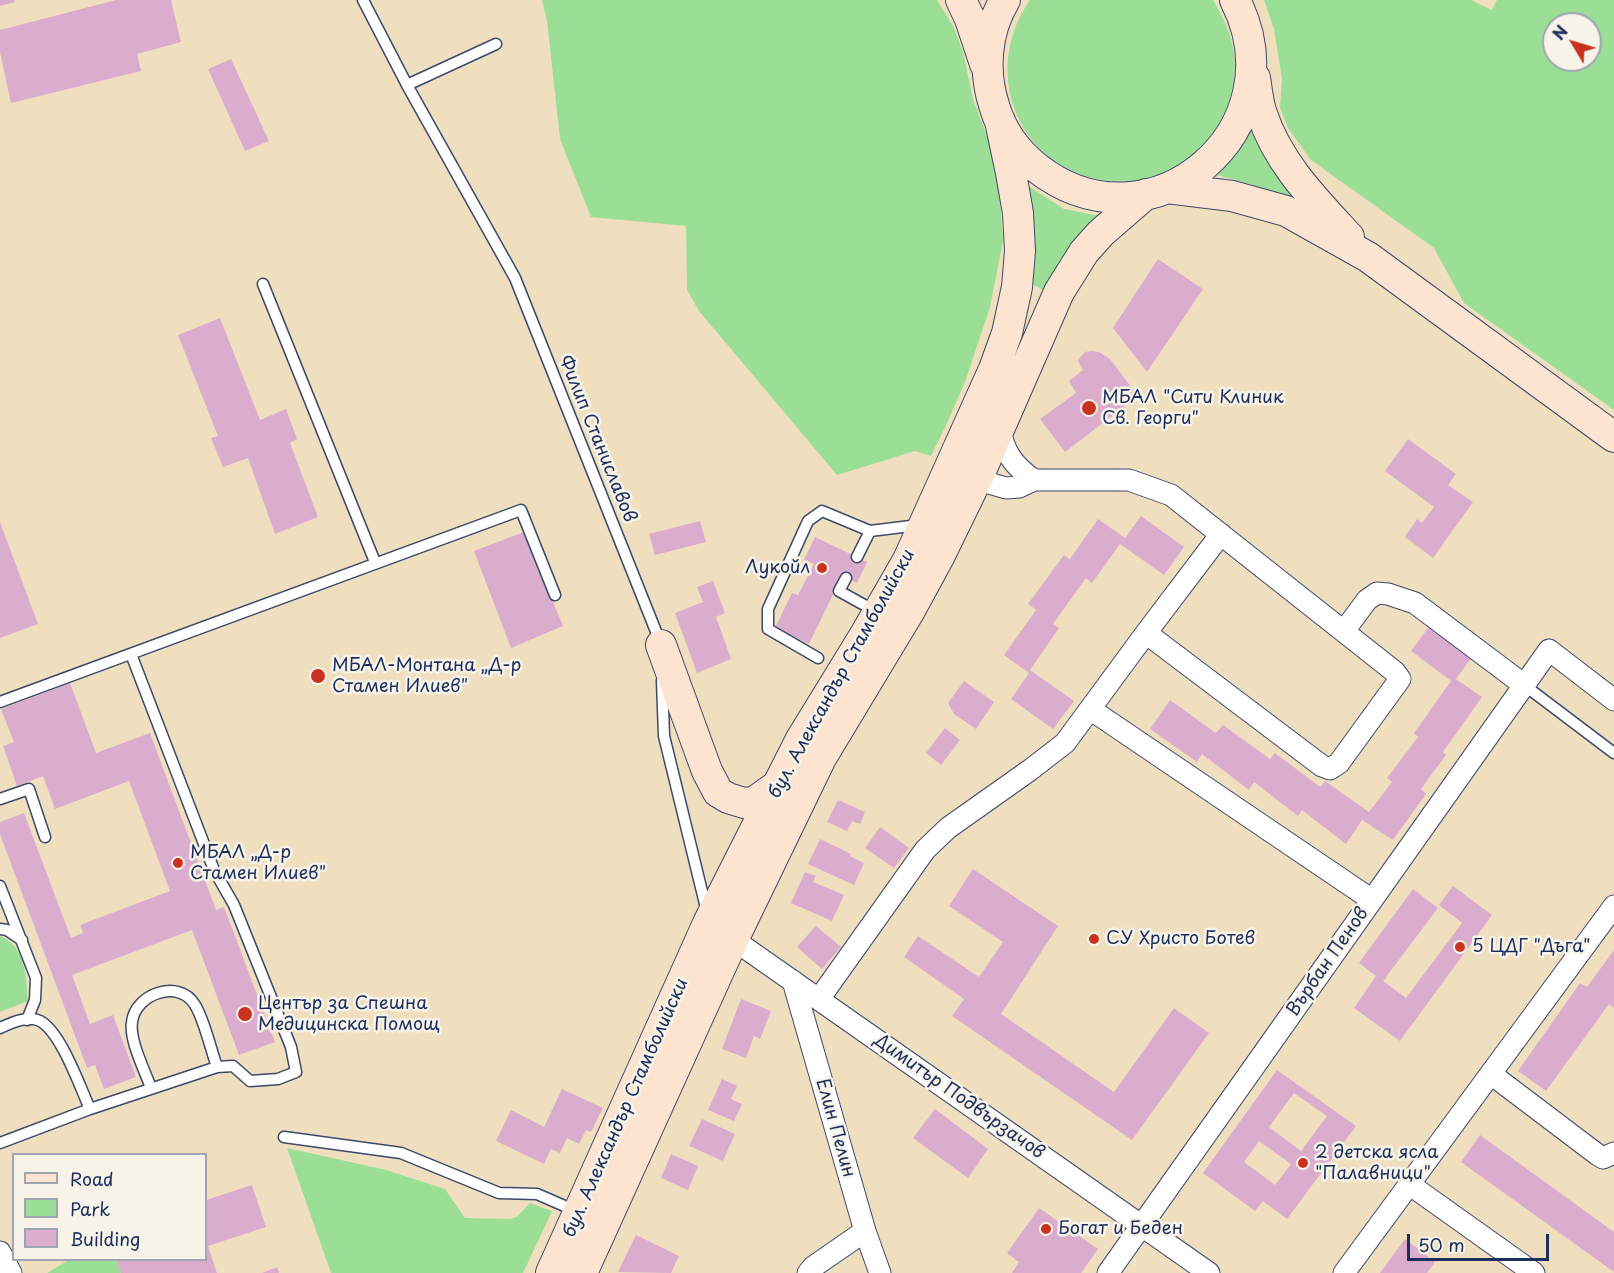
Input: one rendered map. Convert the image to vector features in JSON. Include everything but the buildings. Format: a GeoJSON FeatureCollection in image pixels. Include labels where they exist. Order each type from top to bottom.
{"type":"FeatureCollection","features":[{"type":"Feature","properties":{"kind":"main road"},"geometry":{"type":"LineString","coordinates":[[961,0],[970,19],[988,74],[992,98],[1008,136],[1025,157],[1045,174],[1060,183],[1094,195],[1129,197],[1157,191],[1196,172],[1220,150],[1242,114],[1249,91],[1252,58]]}},
{"type":"Feature","properties":{"kind":"main road"},"geometry":{"type":"LineString","coordinates":[[988,74],[990,38],[1005,0]]}},
{"type":"Feature","properties":{"kind":"main road"},"geometry":{"type":"LineString","coordinates":[[1239,4],[1250,42],[1261,112],[1271,137],[1292,173],[1368,257]]}},
{"type":"Feature","properties":{"kind":"main road","name":"бул. Александър Стамболийски"},"geometry":{"type":"LineString","coordinates":[[582,1273],[732,940],[820,758],[866,680],[890,619],[908,560],[994,369],[1007,333],[1017,287],[1020,251],[1018,213],[1000,121]]}},
{"type":"Feature","properties":{"kind":"main road"},"geometry":{"type":"LineString","coordinates":[[1157,191],[1232,196],[1287,212],[1368,257],[1614,436]]}},
{"type":"Feature","properties":{"kind":"main road","name":"бул. Александър Стамболийски"},"geometry":{"type":"LineString","coordinates":[[552,1273],[709,921],[801,739],[940,555],[980,475],[1054,302],[1071,271],[1101,233],[1157,191]]}},
{"type":"Feature","properties":{"kind":"main road"},"geometry":{"type":"LineString","coordinates":[[980,475],[976,454],[977,443],[994,369]]}},
{"type":"Feature","properties":{"kind":"main road"},"geometry":{"type":"LineString","coordinates":[[661,645],[707,771],[718,792],[744,803],[754,802],[778,785]]}},
{"type":"Feature","properties":{"kind":"street"},"geometry":{"type":"LineString","coordinates":[[1000,428],[1003,444],[1008,454],[1022,472],[1034,480]]}},
{"type":"Feature","properties":{"kind":"street"},"geometry":{"type":"LineString","coordinates":[[980,475],[992,484],[1006,488],[1018,487],[1034,480],[1129,480],[1171,495],[1400,677],[1339,763],[1330,769],[1322,766],[1146,633]]}},
{"type":"Feature","properties":{"kind":"street"},"geometry":{"type":"LineString","coordinates":[[819,999],[925,850],[948,828],[1065,743],[1221,534]]}},
{"type":"Feature","properties":{"kind":"street"},"geometry":{"type":"LineString","coordinates":[[1344,631],[1367,600],[1377,593],[1388,594],[1415,603],[1524,685]]}},
{"type":"Feature","properties":{"kind":"street","name":"Върбан Пенов"},"geometry":{"type":"LineString","coordinates":[[1108,1273],[1549,650],[1614,700]]}},
{"type":"Feature","properties":{"kind":"street"},"geometry":{"type":"LineString","coordinates":[[1090,710],[1372,900]]}},
{"type":"Feature","properties":{"kind":"street"},"geometry":{"type":"LineString","coordinates":[[1344,1273],[1614,906]]}},
{"type":"Feature","properties":{"kind":"street","name":"Димитър Подвързачов"},"geometry":{"type":"LineString","coordinates":[[709,921],[732,940],[1209,1273]]}},
{"type":"Feature","properties":{"kind":"street","name":"Елин Пелин"},"geometry":{"type":"LineString","coordinates":[[793,981],[865,1231],[880,1273]]}},
{"type":"Feature","properties":{"kind":"street"},"geometry":{"type":"LineString","coordinates":[[1491,1074],[1598,1155],[1604,1158],[1614,1153]]}},
{"type":"Feature","properties":{"kind":"street"},"geometry":{"type":"LineString","coordinates":[[1409,1184],[1533,1273]]}},
{"type":"Feature","properties":{"kind":"street"},"geometry":{"type":"LineString","coordinates":[[808,1273],[813,1267],[865,1231]]}},
{"type":"Feature","properties":{"kind":"street"},"geometry":{"type":"LineString","coordinates":[[0,1252],[11,1273]]}},
{"type":"Feature","properties":{"kind":"lane","name":"Филип Станиславов"},"geometry":{"type":"LineString","coordinates":[[363,0],[407,85],[514,278],[661,645],[664,736],[709,921]]}},
{"type":"Feature","properties":{"kind":"lane"},"geometry":{"type":"LineString","coordinates":[[407,85],[496,44]]}},
{"type":"Feature","properties":{"kind":"lane"},"geometry":{"type":"LineString","coordinates":[[262,284],[375,562]]}},
{"type":"Feature","properties":{"kind":"lane"},"geometry":{"type":"LineString","coordinates":[[0,702],[521,510],[555,595]]}},
{"type":"Feature","properties":{"kind":"lane"},"geometry":{"type":"LineString","coordinates":[[818,658],[768,629],[768,609],[808,521],[822,511],[870,531],[924,524]]}},
{"type":"Feature","properties":{"kind":"lane"},"geometry":{"type":"LineString","coordinates":[[856,557],[870,531]]}},
{"type":"Feature","properties":{"kind":"lane"},"geometry":{"type":"LineString","coordinates":[[846,578],[839,591],[890,619]]}},
{"type":"Feature","properties":{"kind":"lane"},"geometry":{"type":"LineString","coordinates":[[0,1143],[90,1109],[217,1067],[233,1066],[250,1081],[278,1078],[296,1072],[291,1047],[234,905],[213,870],[131,654]]}},
{"type":"Feature","properties":{"kind":"lane"},"geometry":{"type":"LineString","coordinates":[[1524,685],[1614,753]]}},
{"type":"Feature","properties":{"kind":"lane"},"geometry":{"type":"LineString","coordinates":[[0,799],[29,789],[45,837]]}},
{"type":"Feature","properties":{"kind":"lane"},"geometry":{"type":"LineString","coordinates":[[0,886],[36,978],[35,1000],[27,1020]]}},
{"type":"Feature","properties":{"kind":"lane"},"geometry":{"type":"LineString","coordinates":[[0,929],[7,930],[22,941]]}},
{"type":"Feature","properties":{"kind":"lane"},"geometry":{"type":"LineString","coordinates":[[151,1088],[132,1033],[132,1020],[137,1007],[147,998],[161,991],[185,995],[195,1005],[217,1067]]}},
{"type":"Feature","properties":{"kind":"lane"},"geometry":{"type":"LineString","coordinates":[[0,1028],[19,1020],[39,1021],[56,1035],[90,1109]]}},
{"type":"Feature","properties":{"kind":"lane"},"geometry":{"type":"LineString","coordinates":[[284,1137],[400,1153],[499,1193],[537,1194],[579,1213]]}},
{"type":"Feature","properties":{"kind":"green space"},"geometry":{"type":"Polygon","coordinates":[[[542,0],[937,0],[953,26],[963,52],[973,99],[998,174],[1003,241],[990,307],[965,382],[931,456],[915,451],[837,475],[699,311],[687,290],[686,226],[591,217],[560,139],[547,21],[542,0]]]}},
{"type":"Feature","properties":{"kind":"green space"},"geometry":{"type":"Polygon","coordinates":[[[1030,0],[1213,0],[1227,26],[1235,66],[1232,93],[1213,134],[1194,155],[1178,166],[1154,177],[1136,181],[1109,181],[1078,173],[1052,159],[1031,139],[1017,114],[1009,87],[1008,58],[1015,28],[1030,0]]]}},
{"type":"Feature","properties":{"kind":"green space"},"geometry":{"type":"Polygon","coordinates":[[[1264,0],[1471,0],[1492,10],[1497,0],[1614,0],[1614,410],[1464,303],[1434,248],[1311,160],[1288,128],[1280,108],[1282,79],[1274,29],[1264,0]]]}},
{"type":"Feature","properties":{"kind":"green space"},"geometry":{"type":"Polygon","coordinates":[[[1253,127],[1308,208],[1250,184],[1217,175],[1236,155],[1253,127]]]}},
{"type":"Feature","properties":{"kind":"green space"},"geometry":{"type":"Polygon","coordinates":[[[1027,185],[1064,209],[1105,217],[1045,291],[1030,283],[1027,185]]]}},
{"type":"Feature","properties":{"kind":"green space"},"geometry":{"type":"Polygon","coordinates":[[[0,936],[9,941],[20,955],[25,973],[28,1001],[0,1012],[0,936]]]}},
{"type":"Feature","properties":{"kind":"green space"},"geometry":{"type":"Polygon","coordinates":[[[287,1148],[386,1170],[445,1189],[465,1218],[511,1219],[518,1216],[530,1203],[552,1211],[523,1273],[331,1273],[287,1148]]]}},
{"type":"Feature","properties":{"kind":"green space"},"geometry":{"type":"Polygon","coordinates":[[[67,1261],[116,1261],[121,1273],[47,1273],[67,1261]]]}},
{"type":"Feature","properties":{"kind":"place","name":"МБАЛ \"Сити Клиник Св. Георги\""},"geometry":{"type":"Point","coordinates":[1089,408]}},
{"type":"Feature","properties":{"kind":"place","name":"Лукойл"},"geometry":{"type":"Point","coordinates":[822,568]}},
{"type":"Feature","properties":{"kind":"place","name":"МБАЛ-Монтана „Д-р Стамен Илиев\""},"geometry":{"type":"Point","coordinates":[318,676]}},
{"type":"Feature","properties":{"kind":"place","name":"МБАЛ „Д-р Стамен Илиев\""},"geometry":{"type":"Point","coordinates":[178,863]}},
{"type":"Feature","properties":{"kind":"place","name":"СУ Христо Ботев"},"geometry":{"type":"Point","coordinates":[1094,939]}},
{"type":"Feature","properties":{"kind":"place","name":"5 ЦДГ \"Дъга\""},"geometry":{"type":"Point","coordinates":[1460,947]}},
{"type":"Feature","properties":{"kind":"place","name":"Център за Спешна Медицинска Помощ"},"geometry":{"type":"Point","coordinates":[245,1014]}},
{"type":"Feature","properties":{"kind":"place","name":"2 детска ясла \"Палавници\""},"geometry":{"type":"Point","coordinates":[1303,1163]}},
{"type":"Feature","properties":{"kind":"place","name":"Богат и Беден"},"geometry":{"type":"Point","coordinates":[1046,1229]}}]}
